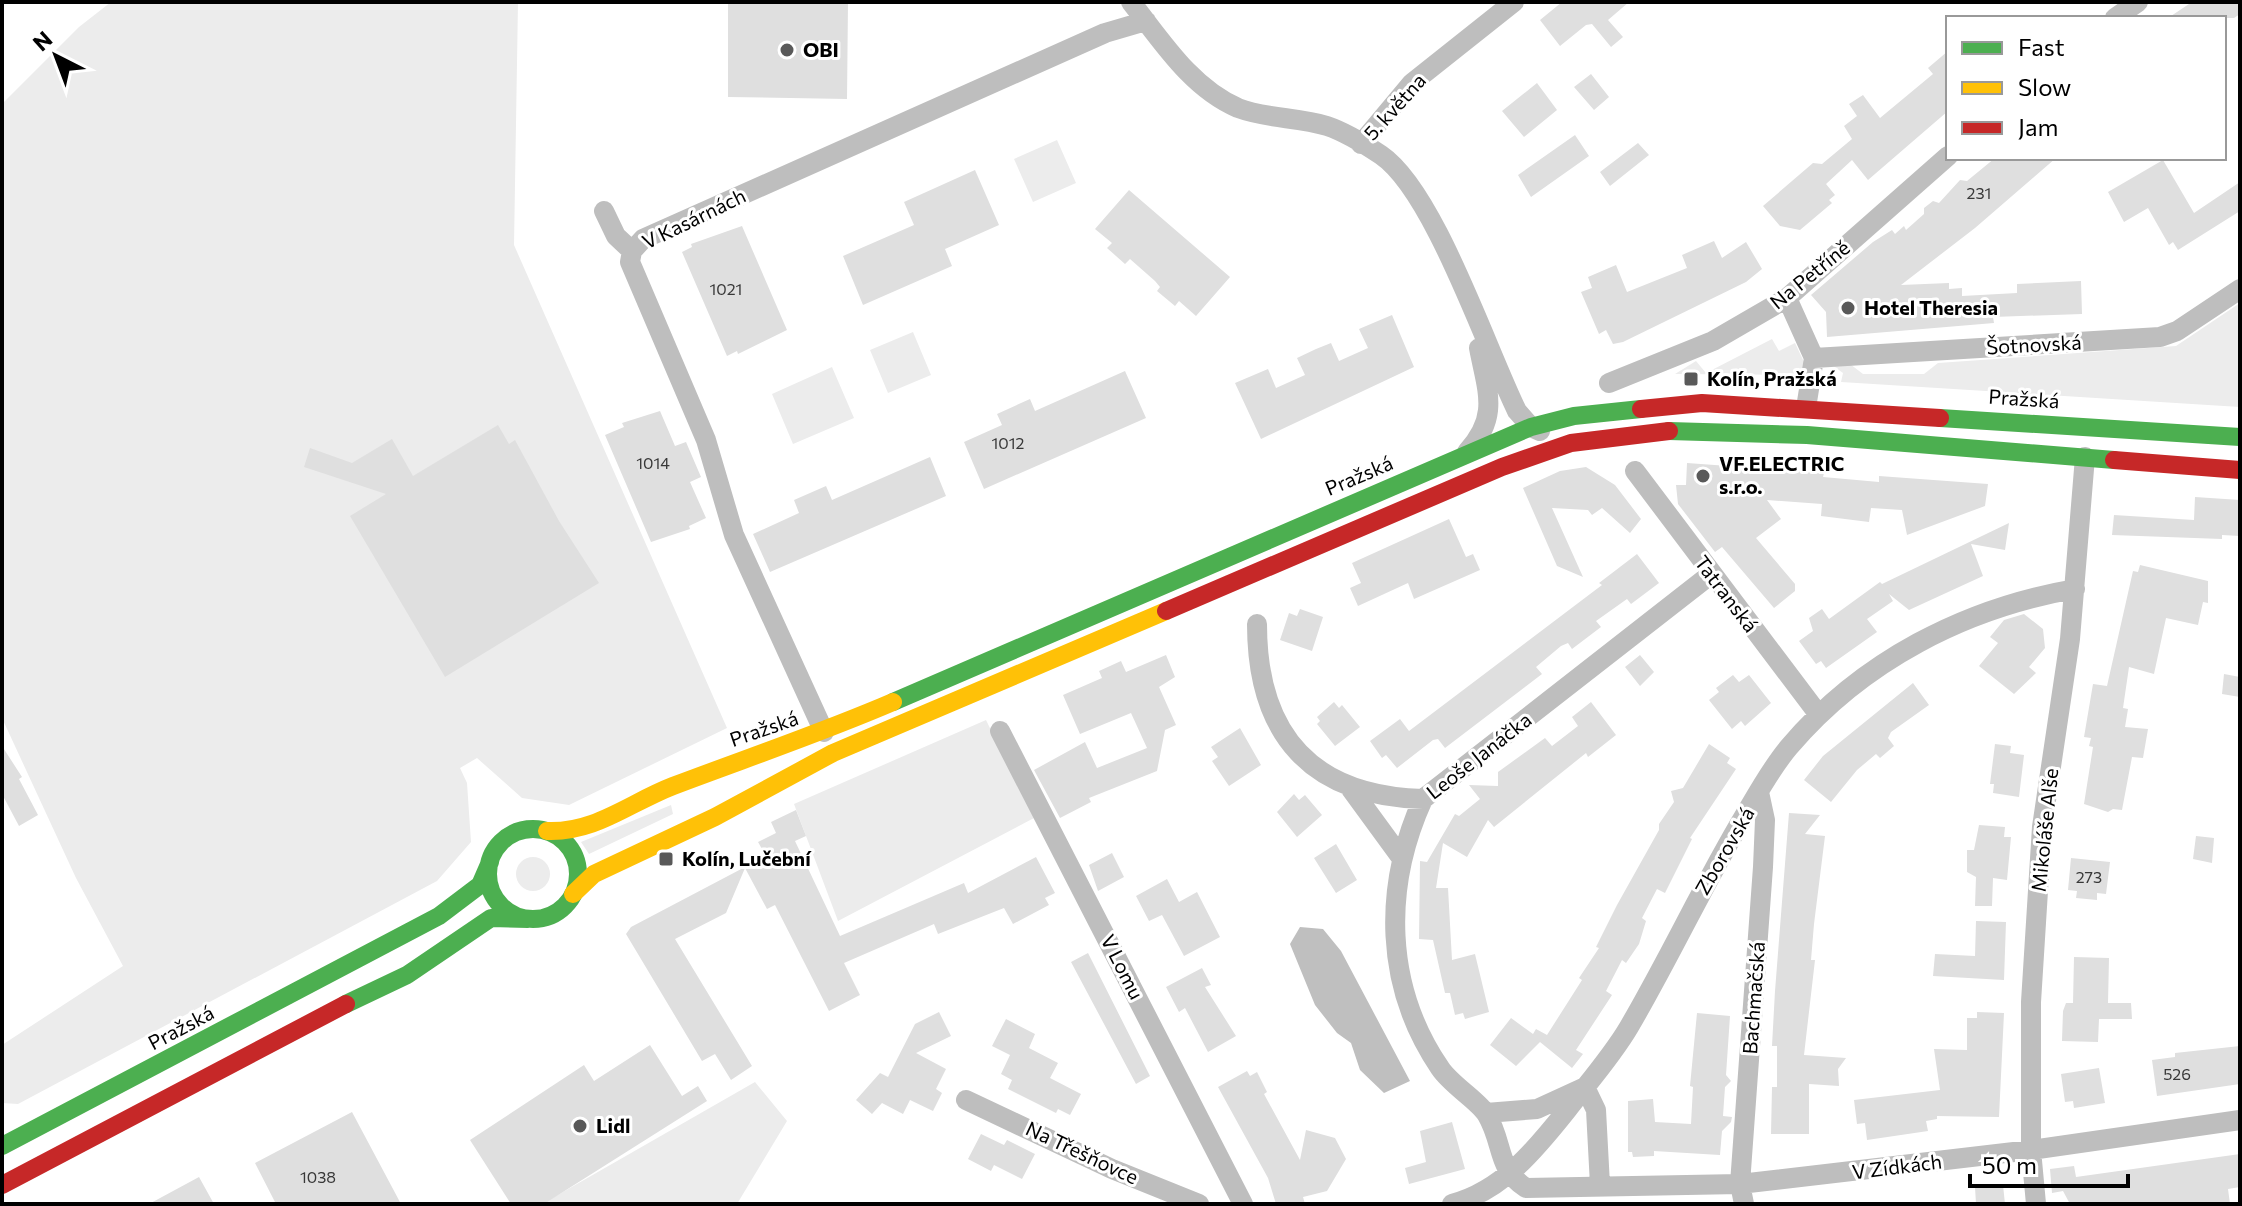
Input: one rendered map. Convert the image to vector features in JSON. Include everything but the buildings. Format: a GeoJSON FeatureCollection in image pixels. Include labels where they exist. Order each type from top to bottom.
{"type":"FeatureCollection","features":[{"type":"Feature","properties":{"kind":"street"},"geometry":{"type":"LineString","coordinates":[[1131,2],[1179,62],[1219,97],[1267,116],[1330,127],[1361,144]]}},
{"type":"Feature","properties":{"kind":"street","name":"5. května"},"geometry":{"type":"LineString","coordinates":[[1514,2],[1412,83],[1361,144],[1395,167],[1422,201],[1517,411],[1531,427]]}},
{"type":"Feature","properties":{"kind":"street"},"geometry":{"type":"LineString","coordinates":[[2118,16],[2138,2]]}},
{"type":"Feature","properties":{"kind":"street","name":"V Kasárnách"},"geometry":{"type":"LineString","coordinates":[[824,732],[734,535],[702,430],[630,262],[632,251],[643,239],[1105,33],[1146,21]]}},
{"type":"Feature","properties":{"kind":"street","name":"Na Petříně"},"geometry":{"type":"LineString","coordinates":[[1609,383],[1713,341],[1787,298],[1946,158]]}},
{"type":"Feature","properties":{"kind":"street"},"geometry":{"type":"LineString","coordinates":[[604,211],[616,236],[632,251]]}},
{"type":"Feature","properties":{"kind":"street","name":"Šotnovská"},"geometry":{"type":"LineString","coordinates":[[1814,358],[2160,337],[2177,331],[2240,289]]}},
{"type":"Feature","properties":{"kind":"street"},"geometry":{"type":"LineString","coordinates":[[1787,298],[1814,358],[1806,408]]}},
{"type":"Feature","properties":{"kind":"street","name":"5. května"},"geometry":{"type":"LineString","coordinates":[[1464,455],[1484,431],[1490,408],[1472,312]]}},
{"type":"Feature","properties":{"kind":"street","name":"Pražská"},"geometry":{"type":"LineString","coordinates":[[547,831],[574,832],[670,787],[824,732],[1464,455],[1531,427],[1574,416],[1702,403],[2240,437]]}},
{"type":"Feature","properties":{"kind":"street"},"geometry":{"type":"LineString","coordinates":[[1502,467],[1531,427],[1571,443]]}},
{"type":"Feature","properties":{"kind":"street"},"geometry":{"type":"LineString","coordinates":[[2,1185],[294,1028],[407,975],[491,918],[528,919],[557,912],[594,874],[715,817],[833,753],[1502,467],[1571,443],[1676,430],[1807,435],[2240,470]]}},
{"type":"Feature","properties":{"kind":"street","name":"Mikoláše Alše"},"geometry":{"type":"LineString","coordinates":[[2036,1204],[2031,1150],[2031,1002],[2042,827],[2075,589],[2085,457]]}},
{"type":"Feature","properties":{"kind":"street","name":"Tatranská"},"geometry":{"type":"LineString","coordinates":[[1635,471],[1710,575],[1819,715]]}},
{"type":"Feature","properties":{"kind":"street","name":"Leoše Janáčka"},"geometry":{"type":"LineString","coordinates":[[1508,1176],[1486,1113],[1443,1072],[1426,1047],[1407,1002],[1395,942],[1400,856],[1423,799],[1710,575]]}},
{"type":"Feature","properties":{"kind":"street","name":"Zborovská"},"geometry":{"type":"LineString","coordinates":[[1463,1203],[1508,1176],[1543,1140],[1585,1087],[1627,1029],[1759,792],[1788,748],[1819,715],[1869,674],[1929,636],[2000,606],[2075,589]]}},
{"type":"Feature","properties":{"kind":"street"},"geometry":{"type":"LineString","coordinates":[[1257,624],[1258,666],[1274,714],[1289,741],[1316,770],[1351,789],[1372,795],[1423,799]]}},
{"type":"Feature","properties":{"kind":"street","name":"V Lomu"},"geometry":{"type":"LineString","coordinates":[[1000,731],[1243,1204]]}},
{"type":"Feature","properties":{"kind":"street"},"geometry":{"type":"LineString","coordinates":[[1351,789],[1400,856]]}},
{"type":"Feature","properties":{"kind":"street","name":"Bachmačská"},"geometry":{"type":"LineString","coordinates":[[1742,1194],[1765,820],[1759,792]]}},
{"type":"Feature","properties":{"kind":"street"},"geometry":{"type":"LineString","coordinates":[[528,919],[507,911],[497,901],[488,880],[490,862],[498,845],[511,835],[525,829],[547,831],[564,841],[573,853],[578,877],[573,894]]}},
{"type":"Feature","properties":{"kind":"street","name":"Pražská"},"geometry":{"type":"LineString","coordinates":[[2,1146],[439,916],[480,885],[490,862]]}},
{"type":"Feature","properties":{"kind":"street"},"geometry":{"type":"LineString","coordinates":[[1486,1113],[1537,1109],[1585,1087],[1596,1110],[1600,1185]]}},
{"type":"Feature","properties":{"kind":"street","name":"Na Třešňovce"},"geometry":{"type":"LineString","coordinates":[[966,1100],[1112,1169],[1199,1204]]}},
{"type":"Feature","properties":{"kind":"street","name":"V Zídkách"},"geometry":{"type":"LineString","coordinates":[[1508,1176],[1526,1188],[1600,1185],[1742,1194],[2240,1120]]}},
{"type":"Feature","properties":{"kind":"shaded area"},"geometry":{"type":"Polygon","coordinates":[[[111,2],[518,2],[514,245],[727,728],[569,805],[522,798],[477,758],[460,768],[467,783],[471,842],[437,881],[18,1104],[2,1103],[2,1045],[123,966],[76,878],[2,718],[2,104],[79,27],[111,2]]]}},
{"type":"Feature","properties":{"kind":"shaded area"},"geometry":{"type":"Polygon","coordinates":[[[1057,140],[1076,183],[1033,202],[1014,159],[1057,140]]]}},
{"type":"Feature","properties":{"kind":"shaded area"},"geometry":{"type":"Polygon","coordinates":[[[2240,303],[2240,407],[1841,382],[1843,373],[1832,365],[1850,364],[1863,374],[1924,374],[1938,363],[2176,346],[2240,303]]]}},
{"type":"Feature","properties":{"kind":"shaded area"},"geometry":{"type":"Polygon","coordinates":[[[913,332],[931,375],[888,393],[870,350],[913,332]]]}},
{"type":"Feature","properties":{"kind":"shaded area"},"geometry":{"type":"Polygon","coordinates":[[[1772,339],[1779,351],[1795,343],[1804,362],[1802,375],[1675,374],[1696,361],[1706,373],[1772,339]]]}},
{"type":"Feature","properties":{"kind":"shaded area"},"geometry":{"type":"Polygon","coordinates":[[[832,367],[854,418],[793,444],[772,394],[832,367]]]}},
{"type":"Feature","properties":{"kind":"shaded area"},"geometry":{"type":"Polygon","coordinates":[[[986,720],[1034,818],[838,921],[794,804],[986,720]]]}},
{"type":"Feature","properties":{"kind":"shaded area"},"geometry":{"type":"Polygon","coordinates":[[[671,805],[673,814],[589,854],[581,842],[671,805]]]}},
{"type":"Feature","properties":{"kind":"shaded area"},"geometry":{"type":"Polygon","coordinates":[[[533,857],[545,862],[550,874],[545,886],[533,891],[521,886],[516,874],[521,862],[533,857]]]}},
{"type":"Feature","properties":{"kind":"shaded area"},"geometry":{"type":"Polygon","coordinates":[[[1300,927],[1323,929],[1341,951],[1410,1081],[1384,1093],[1360,1070],[1351,1043],[1337,1033],[1315,1005],[1290,944],[1300,927]]]}},
{"type":"Feature","properties":{"kind":"shaded area"},"geometry":{"type":"Polygon","coordinates":[[[755,1082],[787,1121],[737,1204],[542,1204],[755,1082]]]}},
{"type":"Feature","properties":{"kind":"traffic: fast"},"geometry":{"type":"LineString","coordinates":[[893,702],[1531,427],[1574,416],[1641,409]]}},
{"type":"Feature","properties":{"kind":"traffic: fast"},"geometry":{"type":"LineString","coordinates":[[1940,418],[2240,437]]}},
{"type":"Feature","properties":{"kind":"traffic: fast"},"geometry":{"type":"LineString","coordinates":[[1669,431],[1807,435],[2114,460]]}},
{"type":"Feature","properties":{"kind":"traffic: fast"},"geometry":{"type":"LineString","coordinates":[[533,829],[550,832],[565,842],[575,857],[578,874],[575,891],[565,906],[550,916],[533,919],[516,916],[501,906],[491,891],[488,874],[491,857],[501,842],[516,832],[533,829]]}},
{"type":"Feature","properties":{"kind":"traffic: fast"},"geometry":{"type":"LineString","coordinates":[[2,1146],[439,916],[480,885],[490,862]]}},
{"type":"Feature","properties":{"kind":"traffic: fast"},"geometry":{"type":"LineString","coordinates":[[346,1004],[407,975],[491,918],[528,919]]}},
{"type":"Feature","properties":{"kind":"traffic: slow"},"geometry":{"type":"LineString","coordinates":[[573,894],[594,874],[715,817],[833,753],[1166,611]]}},
{"type":"Feature","properties":{"kind":"traffic: slow"},"geometry":{"type":"LineString","coordinates":[[547,831],[596,822],[673,786],[893,702]]}},
{"type":"Feature","properties":{"kind":"traffic: jam"},"geometry":{"type":"LineString","coordinates":[[1641,409],[1702,403],[1940,418]]}},
{"type":"Feature","properties":{"kind":"traffic: jam"},"geometry":{"type":"LineString","coordinates":[[1166,611],[1502,467],[1571,443],[1669,431]]}},
{"type":"Feature","properties":{"kind":"traffic: jam"},"geometry":{"type":"LineString","coordinates":[[2114,460],[2240,470]]}},
{"type":"Feature","properties":{"kind":"traffic: jam"},"geometry":{"type":"LineString","coordinates":[[2,1185],[346,1004]]}},
{"type":"Feature","properties":{"kind":"place","name":"OBI"},"geometry":{"type":"Point","coordinates":[787,50]}},
{"type":"Feature","properties":{"kind":"place","name":"Hotel Theresia"},"geometry":{"type":"Point","coordinates":[1848,308]}},
{"type":"Feature","properties":{"kind":"place","name":"Kolín, Pražská"},"geometry":{"type":"Point","coordinates":[1691,379]}},
{"type":"Feature","properties":{"kind":"place","name":"VF.ELECTRIC s.r.o."},"geometry":{"type":"Point","coordinates":[1703,476]}},
{"type":"Feature","properties":{"kind":"place","name":"Kolín, Lučební"},"geometry":{"type":"Point","coordinates":[666,859]}},
{"type":"Feature","properties":{"kind":"place","name":"Lidl"},"geometry":{"type":"Point","coordinates":[580,1126]}}]}
